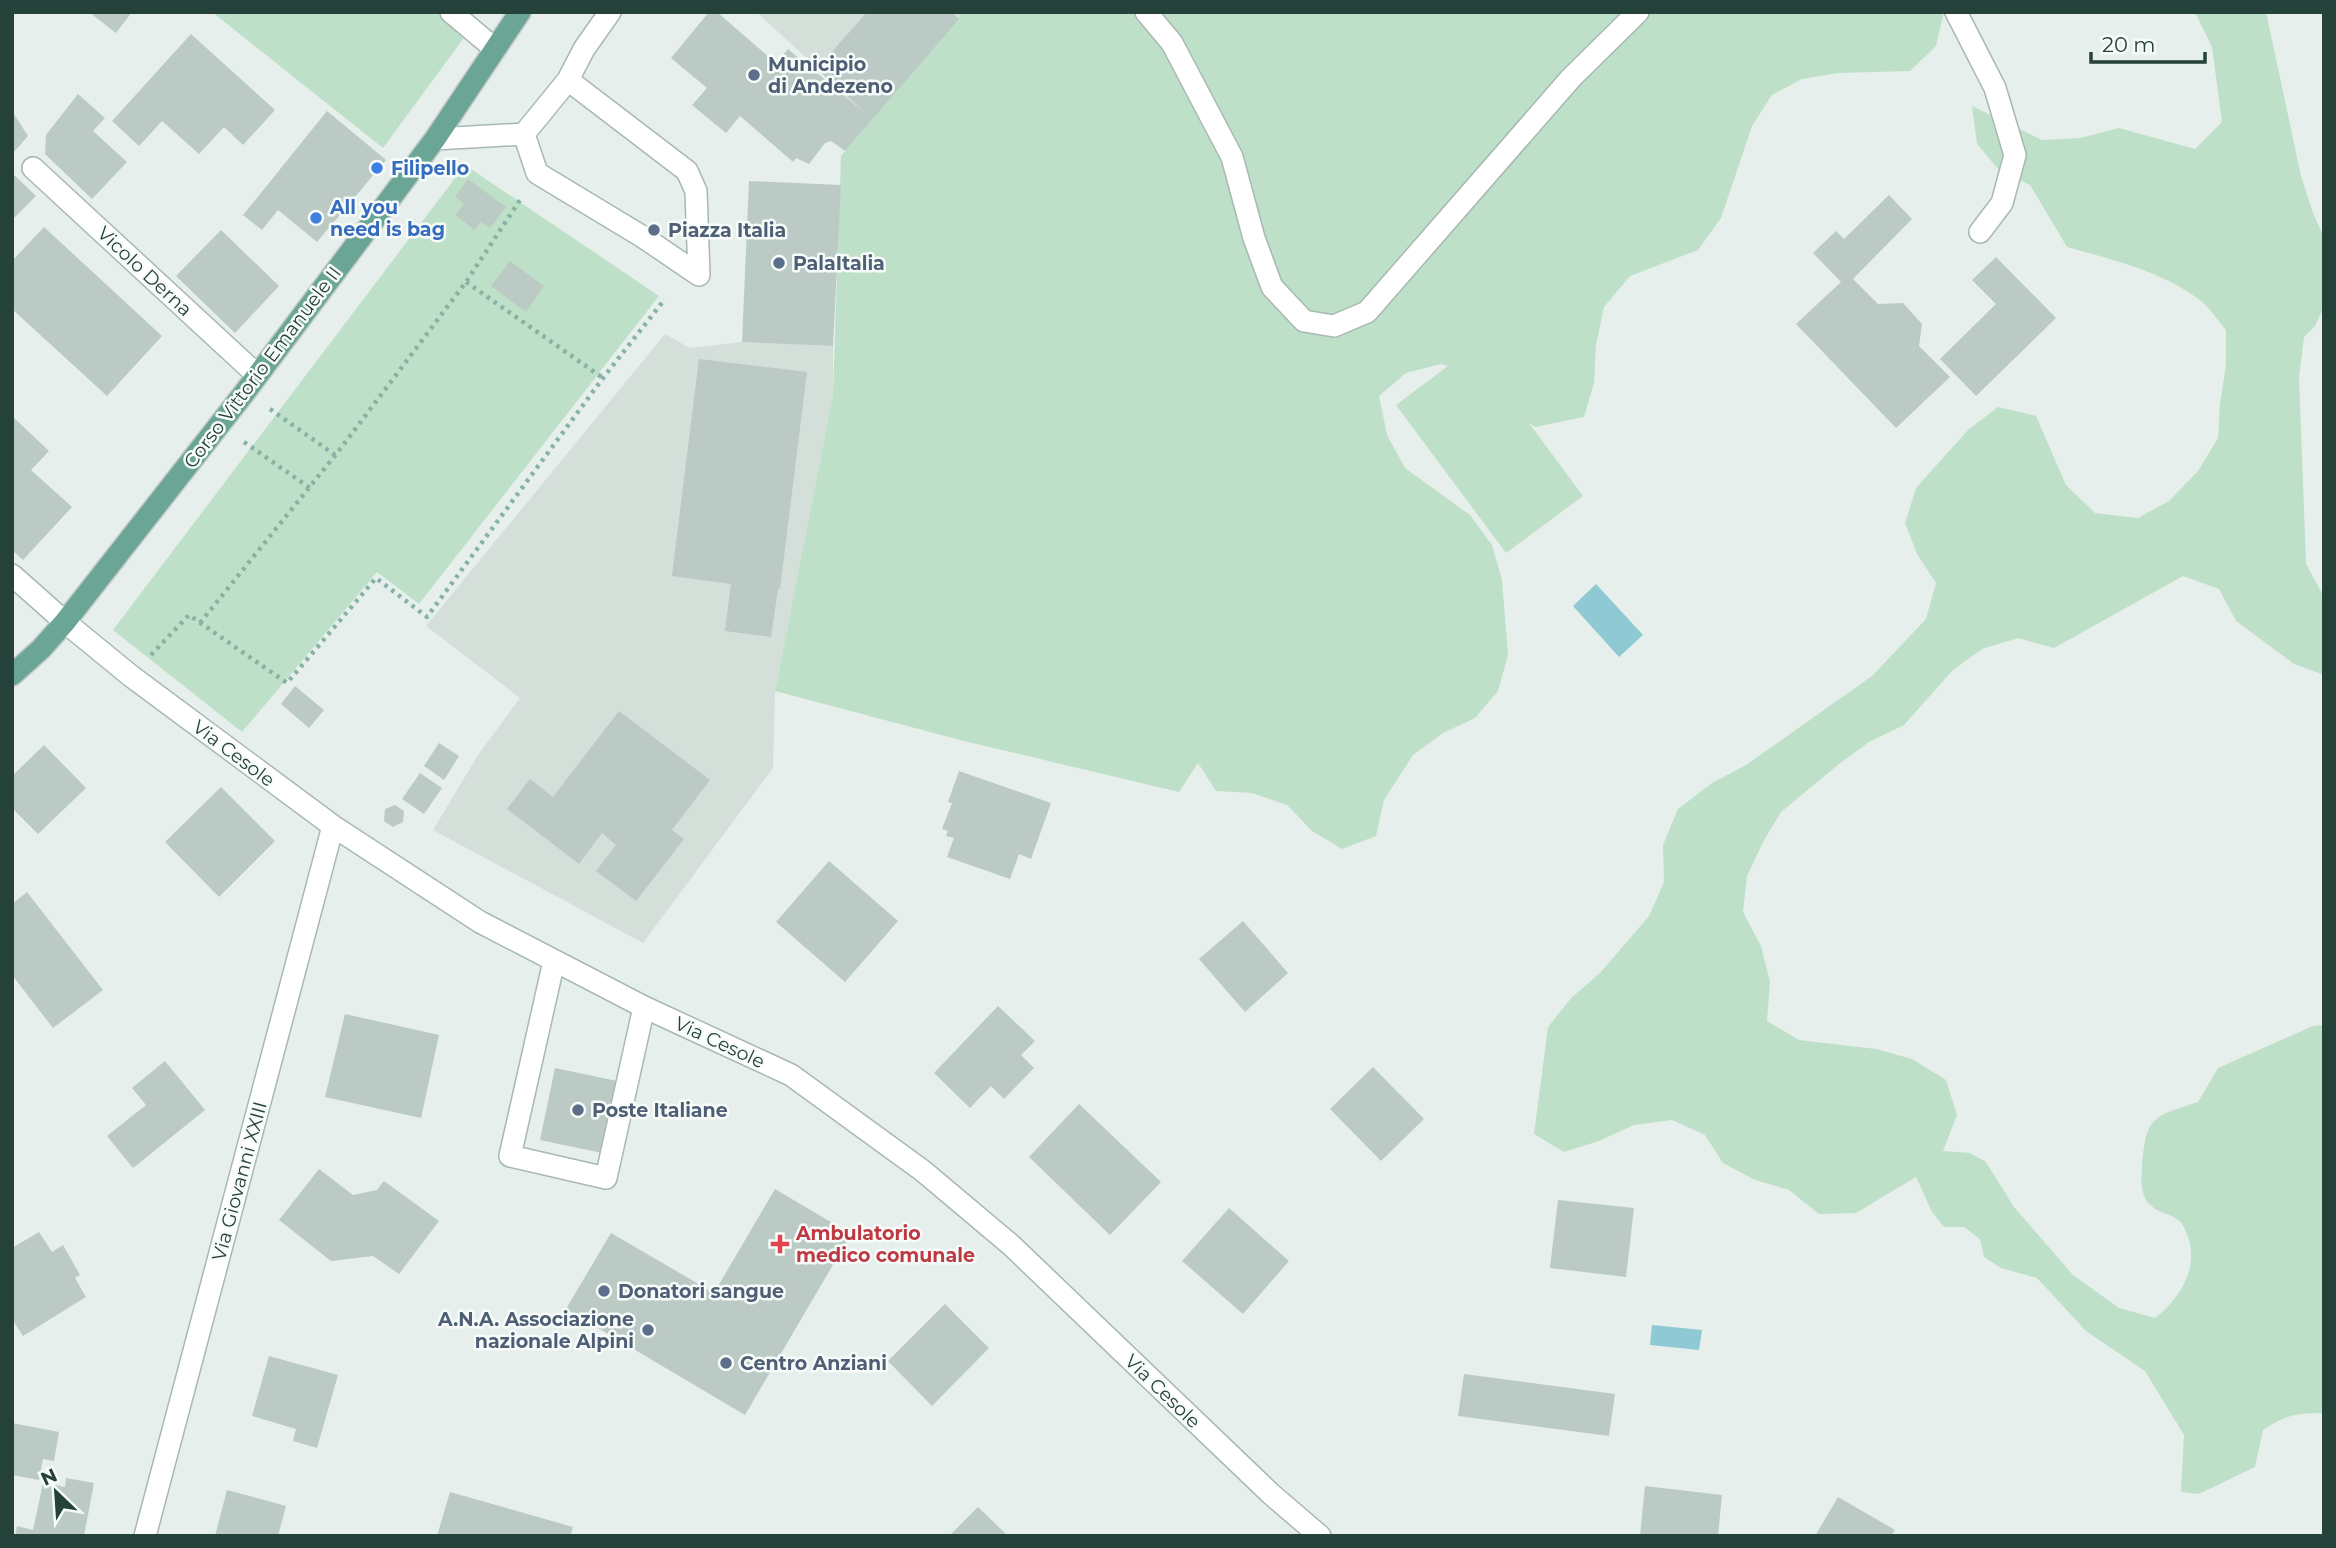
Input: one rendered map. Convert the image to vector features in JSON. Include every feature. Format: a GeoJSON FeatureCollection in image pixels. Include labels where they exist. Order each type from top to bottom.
{"type":"FeatureCollection","features":[{"type":"Feature","properties":{"kind":"main road","name":"Corso Vittorio Emanuele II"},"geometry":{"type":"LineString","coordinates":[[12,675],[41,649],[65,622],[219,425],[435,139],[520,12]]}},
{"type":"Feature","properties":{"kind":"street"},"geometry":{"type":"LineString","coordinates":[[451,12],[495,49]]}},
{"type":"Feature","properties":{"kind":"street"},"geometry":{"type":"LineString","coordinates":[[435,139],[524,134],[568,80],[584,49],[610,12]]}},
{"type":"Feature","properties":{"kind":"street"},"geometry":{"type":"LineString","coordinates":[[1146,12],[1172,43],[1232,157],[1254,238],[1272,287],[1304,321],[1334,326],[1367,312],[1571,78],[1639,12]]}},
{"type":"Feature","properties":{"kind":"street"},"geometry":{"type":"LineString","coordinates":[[1956,12],[1995,88],[2015,155],[2002,203],[1980,232]]}},
{"type":"Feature","properties":{"kind":"street"},"geometry":{"type":"LineString","coordinates":[[524,134],[537,173],[643,237],[699,275],[696,191],[687,171],[568,80]]}},
{"type":"Feature","properties":{"kind":"street","name":"Vicolo Derna"},"geometry":{"type":"LineString","coordinates":[[33,168],[251,383]]}},
{"type":"Feature","properties":{"kind":"street","name":"Via Cesole"},"geometry":{"type":"LineString","coordinates":[[12,575],[131,676],[333,826],[480,922],[644,1007],[791,1076],[923,1171],[1011,1245],[1271,1494],[1320,1536]]}},
{"type":"Feature","properties":{"kind":"street","name":"Via Giovanni XXIII"},"geometry":{"type":"LineString","coordinates":[[145,1536],[333,826]]}},
{"type":"Feature","properties":{"kind":"street"},"geometry":{"type":"LineString","coordinates":[[554,961],[510,1157],[606,1178],[644,1007]]}},
{"type":"Feature","properties":{"kind":"path"},"geometry":{"type":"LineString","coordinates":[[200,624],[310,488],[466,282],[537,173]]}},
{"type":"Feature","properties":{"kind":"path"},"geometry":{"type":"LineString","coordinates":[[466,282],[603,378]]}},
{"type":"Feature","properties":{"kind":"path"},"geometry":{"type":"LineString","coordinates":[[131,676],[189,615],[287,683],[376,578],[427,617],[603,378],[665,299]]}},
{"type":"Feature","properties":{"kind":"path"},"geometry":{"type":"LineString","coordinates":[[251,383],[335,455]]}},
{"type":"Feature","properties":{"kind":"path"},"geometry":{"type":"LineString","coordinates":[[219,425],[310,488]]}},
{"type":"Feature","properties":{"kind":"shaded area"},"geometry":{"type":"Polygon","coordinates":[[[756,12],[963,12],[872,117],[756,12]]]}},
{"type":"Feature","properties":{"kind":"shaded area"},"geometry":{"type":"Polygon","coordinates":[[[665,334],[690,348],[742,342],[833,346],[833,394],[775,691],[773,768],[643,943],[433,830],[478,755],[520,698],[426,626],[665,334]]]}},
{"type":"Feature","properties":{"kind":"green space"},"geometry":{"type":"Polygon","coordinates":[[[212,12],[440,12],[466,35],[383,148],[212,12]]]}},
{"type":"Feature","properties":{"kind":"green space"},"geometry":{"type":"Polygon","coordinates":[[[963,12],[1944,12],[1936,46],[1910,71],[1839,73],[1802,79],[1772,95],[1752,126],[1721,218],[1698,250],[1630,276],[1604,307],[1596,345],[1594,383],[1584,417],[1535,427],[1529,423],[1583,496],[1506,553],[1396,405],[1448,366],[1441,364],[1406,373],[1379,396],[1387,435],[1405,468],[1470,515],[1492,545],[1502,580],[1508,655],[1498,691],[1475,718],[1443,733],[1413,755],[1384,800],[1376,836],[1342,849],[1312,831],[1287,805],[1252,793],[1216,791],[1198,763],[1179,792],[964,741],[775,691],[833,394],[841,156],[963,12]]]}},
{"type":"Feature","properties":{"kind":"green space"},"geometry":{"type":"Polygon","coordinates":[[[2195,12],[2266,12],[2301,176],[2324,237],[2324,306],[2315,326],[2304,337],[2299,377],[2306,564],[2324,597],[2324,675],[2294,664],[2236,621],[2219,589],[2183,576],[2054,648],[2018,638],[1982,649],[1953,670],[1904,725],[1869,742],[1781,812],[1747,876],[1743,912],[1761,946],[1770,982],[1767,1021],[1799,1040],[1876,1049],[1912,1059],[1946,1080],[1957,1115],[1943,1151],[1970,1153],[1986,1162],[2014,1207],[2073,1275],[2119,1308],[2155,1318],[2178,1294],[2188,1275],[2191,1255],[2184,1227],[2174,1217],[2154,1208],[2144,1196],[2142,1172],[2149,1129],[2170,1111],[2198,1102],[2218,1068],[2313,1026],[2324,1025],[2324,1413],[2292,1416],[2263,1430],[2255,1467],[2199,1494],[2181,1492],[2184,1435],[2145,1371],[2086,1331],[2037,1278],[2001,1268],[1984,1257],[1980,1239],[1964,1227],[1944,1227],[1932,1212],[1916,1177],[1856,1213],[1819,1214],[1789,1190],[1755,1180],[1723,1163],[1705,1135],[1672,1120],[1634,1125],[1599,1141],[1564,1152],[1534,1134],[1548,1027],[1572,997],[1600,973],[1649,916],[1664,882],[1663,845],[1678,809],[1712,783],[1746,765],[1872,676],[1926,619],[1936,583],[1917,554],[1905,523],[1916,488],[1968,430],[1998,407],[2036,416],[2066,485],[2095,513],[2138,518],[2169,501],[2198,471],[2218,438],[2226,365],[2226,330],[2201,301],[2170,282],[2137,268],[2067,247],[2030,185],[1999,170],[1977,144],[1972,106],[2042,140],[2080,138],[2119,128],[2195,149],[2222,122],[2212,47],[2195,12]]]}},
{"type":"Feature","properties":{"kind":"green space"},"geometry":{"type":"Polygon","coordinates":[[[465,165],[659,296],[419,604],[377,572],[242,732],[113,630],[465,165]]]}},
{"type":"Feature","properties":{"kind":"water"},"geometry":{"type":"Polygon","coordinates":[[[1596,584],[1643,635],[1619,657],[1573,606],[1596,584]]]}},
{"type":"Feature","properties":{"kind":"water"},"geometry":{"type":"Polygon","coordinates":[[[1652,1325],[1702,1330],[1699,1350],[1650,1345],[1652,1325]]]}},
{"type":"Feature","properties":{"kind":"building"},"geometry":{"type":"Polygon","coordinates":[[[89,12],[132,12],[116,33],[89,12]]]}},
{"type":"Feature","properties":{"kind":"building"},"geometry":{"type":"Polygon","coordinates":[[[709,12],[717,12],[776,63],[788,49],[864,112],[817,69],[867,12],[951,12],[959,19],[845,151],[831,141],[825,143],[809,164],[796,158],[793,162],[740,116],[726,133],[692,105],[707,88],[671,58],[709,12]]]}},
{"type":"Feature","properties":{"kind":"building"},"geometry":{"type":"Polygon","coordinates":[[[191,34],[275,110],[243,145],[224,127],[199,154],[162,121],[139,146],[112,121],[191,34]]]}},
{"type":"Feature","properties":{"kind":"building"},"geometry":{"type":"Polygon","coordinates":[[[78,94],[105,118],[93,131],[127,162],[92,199],[45,154],[46,135],[78,94]]]}},
{"type":"Feature","properties":{"kind":"building"},"geometry":{"type":"Polygon","coordinates":[[[12,111],[28,136],[12,154],[12,111]]]}},
{"type":"Feature","properties":{"kind":"building"},"geometry":{"type":"Polygon","coordinates":[[[327,111],[386,160],[317,242],[278,210],[262,230],[243,215],[327,111]]]}},
{"type":"Feature","properties":{"kind":"building"},"geometry":{"type":"Polygon","coordinates":[[[12,173],[36,196],[12,220],[12,173]]]}},
{"type":"Feature","properties":{"kind":"building"},"geometry":{"type":"Polygon","coordinates":[[[468,179],[506,207],[490,228],[480,222],[475,230],[455,215],[464,204],[455,197],[468,179]]]}},
{"type":"Feature","properties":{"kind":"building","name":"PalaItalia"},"geometry":{"type":"Polygon","coordinates":[[[749,181],[841,185],[833,346],[742,342],[749,181]]]}},
{"type":"Feature","properties":{"kind":"building"},"geometry":{"type":"Polygon","coordinates":[[[1889,195],[1912,219],[1853,279],[1878,304],[1903,303],[1922,324],[1919,346],[1950,377],[1896,428],[1796,324],[1841,282],[1813,253],[1836,231],[1844,239],[1889,195]]]}},
{"type":"Feature","properties":{"kind":"building"},"geometry":{"type":"Polygon","coordinates":[[[44,227],[162,336],[107,396],[12,309],[12,261],[44,227]]]}},
{"type":"Feature","properties":{"kind":"building"},"geometry":{"type":"Polygon","coordinates":[[[221,230],[279,286],[235,333],[176,276],[221,230]]]}},
{"type":"Feature","properties":{"kind":"building"},"geometry":{"type":"Polygon","coordinates":[[[1996,257],[2056,318],[1976,396],[1940,359],[1996,304],[1972,280],[1996,257]]]}},
{"type":"Feature","properties":{"kind":"building"},"geometry":{"type":"Polygon","coordinates":[[[510,261],[544,286],[526,312],[491,286],[510,261]]]}},
{"type":"Feature","properties":{"kind":"building"},"geometry":{"type":"Polygon","coordinates":[[[699,359],[807,372],[780,589],[771,637],[725,631],[731,584],[672,576],[699,359]]]}},
{"type":"Feature","properties":{"kind":"building"},"geometry":{"type":"Polygon","coordinates":[[[12,416],[49,451],[31,470],[72,507],[23,560],[12,550],[12,416]]]}},
{"type":"Feature","properties":{"kind":"building"},"geometry":{"type":"Polygon","coordinates":[[[295,686],[324,710],[309,728],[281,704],[295,686]]]}},
{"type":"Feature","properties":{"kind":"building"},"geometry":{"type":"Polygon","coordinates":[[[619,711],[710,780],[672,830],[684,839],[636,901],[596,871],[616,845],[602,833],[579,864],[507,809],[530,779],[553,797],[619,711]]]}},
{"type":"Feature","properties":{"kind":"building"},"geometry":{"type":"Polygon","coordinates":[[[439,743],[459,756],[444,780],[424,766],[439,743]]]}},
{"type":"Feature","properties":{"kind":"building"},"geometry":{"type":"Polygon","coordinates":[[[44,745],[86,788],[38,834],[12,808],[12,776],[44,745]]]}},
{"type":"Feature","properties":{"kind":"building"},"geometry":{"type":"Polygon","coordinates":[[[959,771],[1051,803],[1031,859],[1019,854],[1010,879],[947,857],[954,838],[946,836],[948,831],[942,829],[952,803],[948,802],[959,771]]]}},
{"type":"Feature","properties":{"kind":"building"},"geometry":{"type":"Polygon","coordinates":[[[420,773],[442,788],[424,814],[402,799],[420,773]]]}},
{"type":"Feature","properties":{"kind":"building"},"geometry":{"type":"Polygon","coordinates":[[[221,787],[275,841],[219,897],[165,842],[221,787]]]}},
{"type":"Feature","properties":{"kind":"building"},"geometry":{"type":"Polygon","coordinates":[[[395,805],[404,811],[403,822],[393,827],[384,821],[385,809],[395,805]]]}},
{"type":"Feature","properties":{"kind":"building"},"geometry":{"type":"Polygon","coordinates":[[[829,861],[898,921],[845,982],[776,922],[829,861]]]}},
{"type":"Feature","properties":{"kind":"building"},"geometry":{"type":"Polygon","coordinates":[[[27,892],[103,990],[53,1028],[12,975],[12,904],[27,892]]]}},
{"type":"Feature","properties":{"kind":"building"},"geometry":{"type":"Polygon","coordinates":[[[1243,921],[1288,973],[1245,1012],[1199,959],[1243,921]]]}},
{"type":"Feature","properties":{"kind":"building"},"geometry":{"type":"Polygon","coordinates":[[[998,1006],[1035,1041],[1021,1055],[1034,1068],[1004,1099],[991,1086],[970,1108],[934,1073],[998,1006]]]}},
{"type":"Feature","properties":{"kind":"building"},"geometry":{"type":"Polygon","coordinates":[[[345,1014],[439,1035],[421,1118],[325,1097],[345,1014]]]}},
{"type":"Feature","properties":{"kind":"building"},"geometry":{"type":"Polygon","coordinates":[[[165,1061],[205,1110],[133,1168],[107,1136],[146,1105],[132,1088],[165,1061]]]}},
{"type":"Feature","properties":{"kind":"building"},"geometry":{"type":"Polygon","coordinates":[[[1373,1067],[1424,1119],[1381,1161],[1330,1109],[1373,1067]]]}},
{"type":"Feature","properties":{"kind":"building","name":"Poste Italiane"},"geometry":{"type":"Polygon","coordinates":[[[555,1068],[617,1081],[602,1153],[540,1140],[555,1068]]]}},
{"type":"Feature","properties":{"kind":"building"},"geometry":{"type":"Polygon","coordinates":[[[1079,1104],[1161,1182],[1110,1235],[1029,1157],[1079,1104]]]}},
{"type":"Feature","properties":{"kind":"building"},"geometry":{"type":"Polygon","coordinates":[[[319,1169],[353,1195],[377,1190],[384,1181],[439,1221],[399,1274],[373,1256],[331,1261],[279,1220],[319,1169]]]}},
{"type":"Feature","properties":{"kind":"building"},"geometry":{"type":"Polygon","coordinates":[[[775,1189],[851,1234],[745,1415],[566,1309],[611,1233],[714,1293],[775,1189]]]}},
{"type":"Feature","properties":{"kind":"building"},"geometry":{"type":"Polygon","coordinates":[[[1558,1200],[1634,1208],[1626,1277],[1550,1268],[1558,1200]]]}},
{"type":"Feature","properties":{"kind":"building"},"geometry":{"type":"Polygon","coordinates":[[[1229,1208],[1289,1261],[1243,1314],[1182,1261],[1229,1208]]]}},
{"type":"Feature","properties":{"kind":"building"},"geometry":{"type":"Polygon","coordinates":[[[39,1232],[52,1252],[63,1245],[80,1275],[75,1278],[86,1297],[23,1336],[12,1319],[12,1248],[39,1232]]]}},
{"type":"Feature","properties":{"kind":"building"},"geometry":{"type":"Polygon","coordinates":[[[945,1304],[989,1348],[932,1406],[888,1361],[945,1304]]]}},
{"type":"Feature","properties":{"kind":"building"},"geometry":{"type":"Polygon","coordinates":[[[269,1356],[338,1375],[317,1448],[293,1441],[296,1429],[252,1416],[269,1356]]]}},
{"type":"Feature","properties":{"kind":"building"},"geometry":{"type":"Polygon","coordinates":[[[1464,1374],[1615,1394],[1609,1436],[1458,1416],[1464,1374]]]}},
{"type":"Feature","properties":{"kind":"building"},"geometry":{"type":"Polygon","coordinates":[[[12,1423],[59,1432],[54,1461],[43,1459],[39,1480],[12,1475],[12,1423]]]}},
{"type":"Feature","properties":{"kind":"building"},"geometry":{"type":"Polygon","coordinates":[[[66,1478],[94,1483],[84,1536],[15,1536],[17,1526],[33,1530],[43,1483],[65,1487],[66,1478]]]}},
{"type":"Feature","properties":{"kind":"building"},"geometry":{"type":"Polygon","coordinates":[[[1645,1486],[1722,1495],[1718,1536],[1640,1536],[1645,1486]]]}},
{"type":"Feature","properties":{"kind":"building"},"geometry":{"type":"Polygon","coordinates":[[[227,1490],[286,1506],[278,1536],[215,1536],[227,1490]]]}},
{"type":"Feature","properties":{"kind":"building"},"geometry":{"type":"Polygon","coordinates":[[[450,1492],[573,1527],[570,1536],[437,1536],[450,1492]]]}},
{"type":"Feature","properties":{"kind":"building"},"geometry":{"type":"Polygon","coordinates":[[[1838,1497],[1895,1530],[1891,1536],[1815,1536],[1838,1497]]]}},
{"type":"Feature","properties":{"kind":"building"},"geometry":{"type":"Polygon","coordinates":[[[978,1507],[1008,1536],[949,1536],[978,1507]]]}},
{"type":"Feature","properties":{"kind":"place","name":"Municipio di Andezeno"},"geometry":{"type":"Point","coordinates":[754,75]}},
{"type":"Feature","properties":{"kind":"place","name":"Filipello"},"geometry":{"type":"Point","coordinates":[377,168]}},
{"type":"Feature","properties":{"kind":"place","name":"All you need is bag"},"geometry":{"type":"Point","coordinates":[316,218]}},
{"type":"Feature","properties":{"kind":"place","name":"Piazza Italia"},"geometry":{"type":"Point","coordinates":[654,230]}},
{"type":"Feature","properties":{"kind":"place","name":"PalaItalia"},"geometry":{"type":"Point","coordinates":[779,263]}},
{"type":"Feature","properties":{"kind":"place","name":"Poste Italiane"},"geometry":{"type":"Point","coordinates":[578,1110]}},
{"type":"Feature","properties":{"kind":"place","name":"Ambulatorio medico comunale"},"geometry":{"type":"Point","coordinates":[780,1244]}},
{"type":"Feature","properties":{"kind":"place","name":"Donatori sangue"},"geometry":{"type":"Point","coordinates":[604,1291]}},
{"type":"Feature","properties":{"kind":"place","name":"A.N.A. Associazione nazionale Alpini"},"geometry":{"type":"Point","coordinates":[648,1330]}},
{"type":"Feature","properties":{"kind":"place","name":"Centro Anziani"},"geometry":{"type":"Point","coordinates":[726,1363]}}]}
